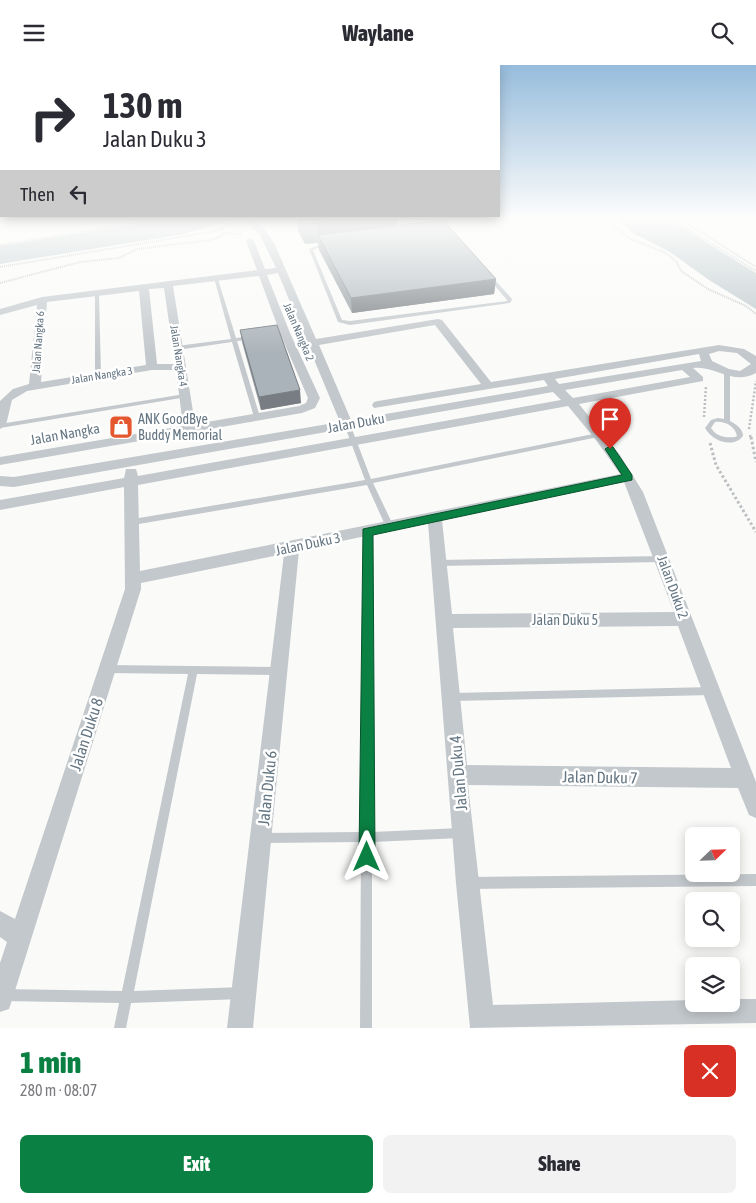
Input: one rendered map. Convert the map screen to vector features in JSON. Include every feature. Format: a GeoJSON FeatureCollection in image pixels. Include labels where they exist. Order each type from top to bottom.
{"type":"FeatureCollection","features":[{"type":"Feature","properties":{"kind":"street","name":"Jalan Nangka 2"},"geometry":{"type":"LineString","coordinates":[[259,264],[280,334],[314,398],[311,405]]}},
{"type":"Feature","properties":{"kind":"street"},"geometry":{"type":"LineString","coordinates":[[279,264],[347,424]]}},
{"type":"Feature","properties":{"kind":"street"},"geometry":{"type":"LineString","coordinates":[[0,312],[42,300],[282,271]]}},
{"type":"Feature","properties":{"kind":"street","name":"Jalan Nangka 4"},"geometry":{"type":"LineString","coordinates":[[168,285],[190,428]]}},
{"type":"Feature","properties":{"kind":"street"},"geometry":{"type":"LineString","coordinates":[[144,288],[152,367]]}},
{"type":"Feature","properties":{"kind":"street","name":"Jalan Nangka 6"},"geometry":{"type":"LineString","coordinates":[[0,425],[5,399],[12,393],[30,386],[42,300]]}},
{"type":"Feature","properties":{"kind":"street"},"geometry":{"type":"LineString","coordinates":[[313,343],[438,322],[488,386]]}},
{"type":"Feature","properties":{"kind":"street"},"geometry":{"type":"LineString","coordinates":[[378,405],[488,386],[551,382],[711,349],[726,348],[742,352],[754,360],[756,365],[751,372],[744,374],[727,373]]}},
{"type":"Feature","properties":{"kind":"street"},"geometry":{"type":"LineString","coordinates":[[711,349],[706,351],[704,358],[712,367]]}},
{"type":"Feature","properties":{"kind":"street","name":"Jalan Duku"},"geometry":{"type":"LineString","coordinates":[[0,481],[14,482],[347,424],[551,382],[697,364],[727,373]]}},
{"type":"Feature","properties":{"kind":"street"},"geometry":{"type":"LineString","coordinates":[[0,505],[699,379],[684,366]]}},
{"type":"Feature","properties":{"kind":"street","name":"Jalan Nangka 3"},"geometry":{"type":"LineString","coordinates":[[30,386],[152,367],[180,367]]}},
{"type":"Feature","properties":{"kind":"street","name":"Jalan Duku 2"},"geometry":{"type":"LineString","coordinates":[[551,382],[598,435],[629,477],[663,559],[743,778],[756,807]]}},
{"type":"Feature","properties":{"kind":"street","name":"Jalan Nangka"},"geometry":{"type":"LineString","coordinates":[[0,461],[302,409],[311,405]]}},
{"type":"Feature","properties":{"kind":"street","name":"Jalan Duku 8"},"geometry":{"type":"LineString","coordinates":[[1,997],[19,935],[133,589],[133,522],[130,462]]}},
{"type":"Feature","properties":{"kind":"street","name":"Jalan Duku 3"},"geometry":{"type":"LineString","coordinates":[[134,579],[292,548],[629,477]]}},
{"type":"Feature","properties":{"kind":"street","name":"Jalan Duku 4"},"geometry":{"type":"LineString","coordinates":[[435,518],[467,883],[482,1023]]}},
{"type":"Feature","properties":{"kind":"street","name":"Jalan Duku 6"},"geometry":{"type":"LineString","coordinates":[[240,1028],[292,548]]}},
{"type":"Feature","properties":{"kind":"street","name":"Jalan Duku 5"},"geometry":{"type":"LineString","coordinates":[[445,621],[685,619]]}},
{"type":"Feature","properties":{"kind":"street","name":"Jalan Duku 7"},"geometry":{"type":"LineString","coordinates":[[458,775],[743,778]]}},
{"type":"Feature","properties":{"kind":"street"},"geometry":{"type":"LineString","coordinates":[[0,923],[19,935]]}},
{"type":"Feature","properties":{"kind":"street"},"geometry":{"type":"LineString","coordinates":[[482,1023],[756,1011]]}},
{"type":"Feature","properties":{"kind":"lane"},"geometry":{"type":"LineString","coordinates":[[317,264],[340,321],[350,323],[508,302],[510,299],[479,264]]}},
{"type":"Feature","properties":{"kind":"lane"},"geometry":{"type":"LineString","coordinates":[[216,279],[256,417]]}},
{"type":"Feature","properties":{"kind":"lane"},"geometry":{"type":"LineString","coordinates":[[97,293],[98,375]]}},
{"type":"Feature","properties":{"kind":"lane"},"geometry":{"type":"LineString","coordinates":[[429,313],[438,322]]}},
{"type":"Feature","properties":{"kind":"lane"},"geometry":{"type":"LineString","coordinates":[[416,314],[425,324]]}},
{"type":"Feature","properties":{"kind":"lane"},"geometry":{"type":"LineString","coordinates":[[177,348],[259,337]]}},
{"type":"Feature","properties":{"kind":"lane"},"geometry":{"type":"LineString","coordinates":[[727,373],[727,421],[740,433],[737,439],[722,439],[710,432],[708,428],[713,421],[727,421]]}},
{"type":"Feature","properties":{"kind":"lane"},"geometry":{"type":"LineString","coordinates":[[0,425],[185,396]]}},
{"type":"Feature","properties":{"kind":"lane"},"geometry":{"type":"LineString","coordinates":[[347,424],[369,482],[390,527]]}},
{"type":"Feature","properties":{"kind":"lane"},"geometry":{"type":"LineString","coordinates":[[133,522],[369,482],[598,435]]}},
{"type":"Feature","properties":{"kind":"lane"},"geometry":{"type":"LineString","coordinates":[[366,1028],[367,532]]}},
{"type":"Feature","properties":{"kind":"lane"},"geometry":{"type":"LineString","coordinates":[[439,563],[663,559]]}},
{"type":"Feature","properties":{"kind":"lane"},"geometry":{"type":"LineString","coordinates":[[107,669],[193,672],[280,671]]}},
{"type":"Feature","properties":{"kind":"lane"},"geometry":{"type":"LineString","coordinates":[[120,1028],[193,672]]}},
{"type":"Feature","properties":{"kind":"lane"},"geometry":{"type":"LineString","coordinates":[[452,697],[712,691]]}},
{"type":"Feature","properties":{"kind":"lane"},"geometry":{"type":"LineString","coordinates":[[262,838],[367,837],[463,833]]}},
{"type":"Feature","properties":{"kind":"lane"},"geometry":{"type":"LineString","coordinates":[[467,883],[756,880]]}},
{"type":"Feature","properties":{"kind":"lane"},"geometry":{"type":"LineString","coordinates":[[1,997],[127,997],[244,993]]}},
{"type":"Feature","properties":{"kind":"path"},"geometry":{"type":"LineString","coordinates":[[0,267],[13,264]]}},
{"type":"Feature","properties":{"kind":"path"},"geometry":{"type":"LineString","coordinates":[[0,283],[32,273],[59,269],[74,264]]}},
{"type":"Feature","properties":{"kind":"path"},"geometry":{"type":"LineString","coordinates":[[677,264],[681,271],[708,289],[746,306],[756,314]]}},
{"type":"Feature","properties":{"kind":"path"},"geometry":{"type":"LineString","coordinates":[[744,264],[756,271]]}},
{"type":"Feature","properties":{"kind":"path"},"geometry":{"type":"LineString","coordinates":[[756,379],[749,428],[756,461]]}},
{"type":"Feature","properties":{"kind":"shaded area"},"geometry":{"type":"Polygon","coordinates":[[[687,264],[741,264],[756,273],[756,309],[687,264]]]}},
{"type":"Feature","properties":{"kind":"building"},"geometry":{"type":"Polygon","coordinates":[[[333,264],[482,264],[496,279],[351,298],[333,264]]]}},
{"type":"Feature","properties":{"kind":"building"},"geometry":{"type":"Polygon","coordinates":[[[277,325],[300,390],[259,397],[240,330],[277,325]]]}},
{"type":"Feature","properties":{"kind":"place","name":"ANK GoodBye Buddy Memorial"},"geometry":{"type":"Point","coordinates":[121,427]}},
{"type":"Feature","properties":{"kind":"route"},"geometry":{"type":"LineString","coordinates":[[367,857],[367,532],[629,477],[610,449]]}}]}
